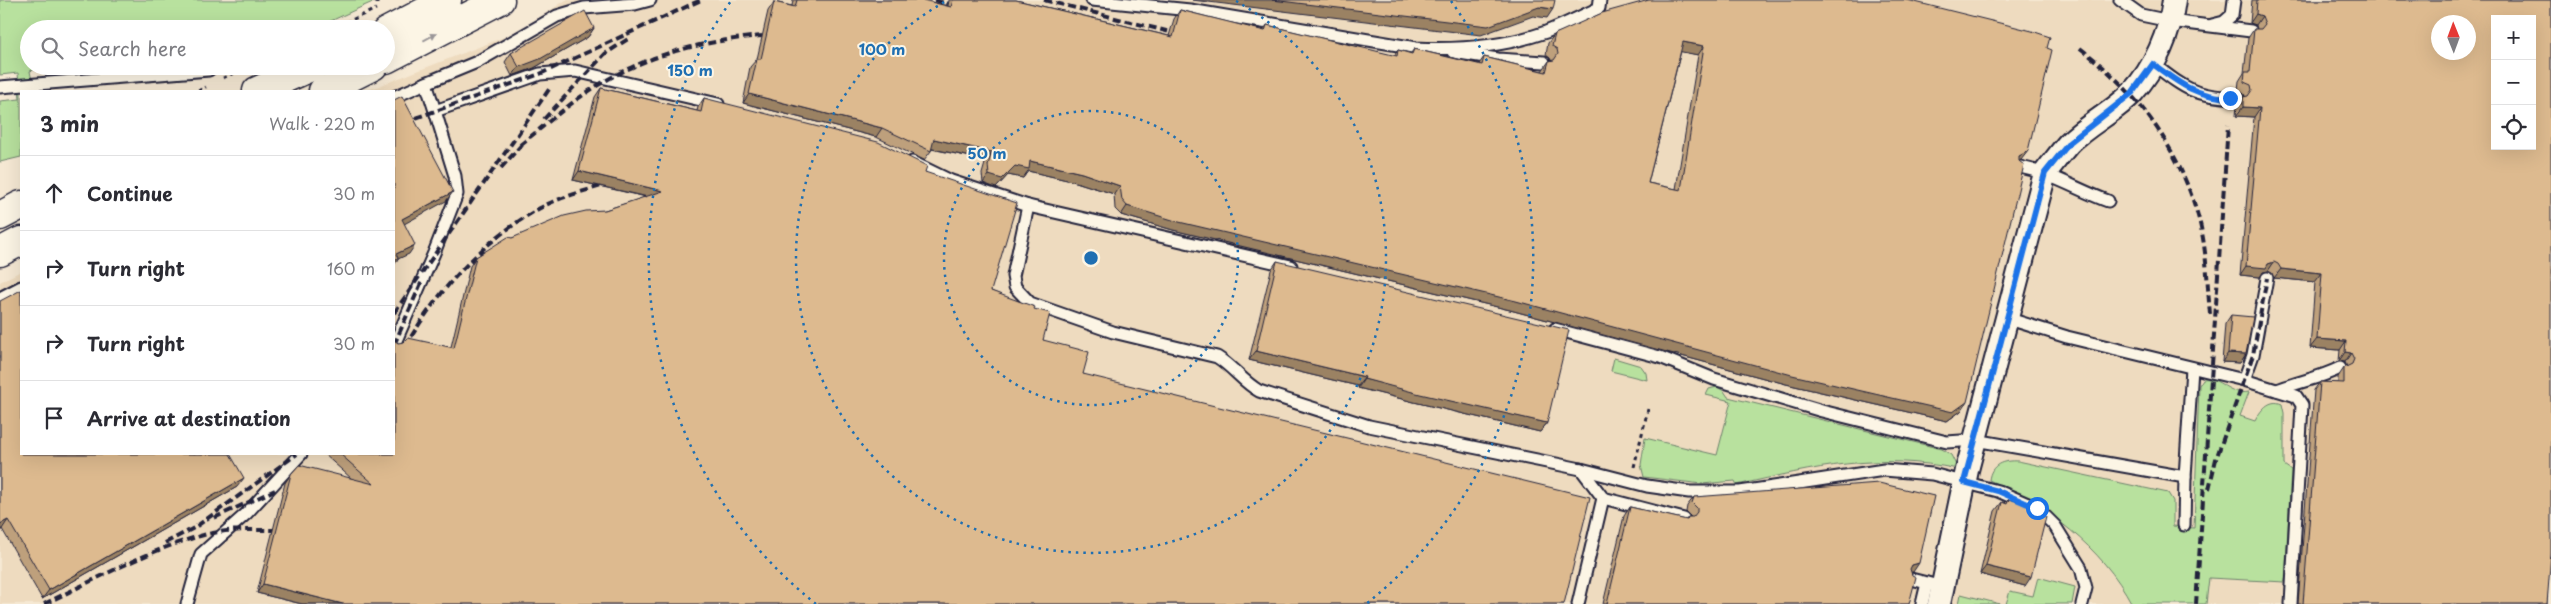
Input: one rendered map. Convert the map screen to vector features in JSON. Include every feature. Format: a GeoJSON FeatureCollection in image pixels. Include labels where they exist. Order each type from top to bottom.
{"type":"FeatureCollection","features":[{"type":"Feature","properties":{"kind":"main road"},"geometry":{"type":"LineString","coordinates":[[382,15],[447,0]]}},
{"type":"Feature","properties":{"kind":"main road"},"geometry":{"type":"LineString","coordinates":[[395,54],[500,0]]}},
{"type":"Feature","properties":{"kind":"main road"},"geometry":{"type":"LineString","coordinates":[[259,90],[292,75]]}},
{"type":"Feature","properties":{"kind":"main road"},"geometry":{"type":"LineString","coordinates":[[325,90],[355,75]]}},
{"type":"Feature","properties":{"kind":"main road"},"geometry":{"type":"LineString","coordinates":[[0,216],[20,206]]}},
{"type":"Feature","properties":{"kind":"main road"},"geometry":{"type":"LineString","coordinates":[[0,252],[20,242]]}},
{"type":"Feature","properties":{"kind":"street"},"geometry":{"type":"LineString","coordinates":[[1934,595],[2045,173],[2070,142],[2132,93],[2153,64],[2172,11]]}},
{"type":"Feature","properties":{"kind":"lane"},"geometry":{"type":"LineString","coordinates":[[395,97],[478,62],[557,16],[584,8],[650,0]]}},
{"type":"Feature","properties":{"kind":"lane"},"geometry":{"type":"LineString","coordinates":[[1092,0],[1190,10],[1416,48],[1439,49],[1498,59],[1544,62]]}},
{"type":"Feature","properties":{"kind":"lane"},"geometry":{"type":"LineString","coordinates":[[1439,49],[1501,43],[1546,32],[1599,8],[1600,0]]}},
{"type":"Feature","properties":{"kind":"lane"},"geometry":{"type":"LineString","coordinates":[[2120,0],[2141,15],[2172,11],[2208,26],[2251,31]]}},
{"type":"Feature","properties":{"kind":"lane"},"geometry":{"type":"LineString","coordinates":[[2208,26],[2228,19],[2233,11],[2234,0]]}},
{"type":"Feature","properties":{"kind":"lane"},"geometry":{"type":"LineString","coordinates":[[2153,64],[2194,92],[2210,97],[2238,98]]}},
{"type":"Feature","properties":{"kind":"lane"},"geometry":{"type":"LineString","coordinates":[[435,111],[540,74],[575,72],[731,107]]}},
{"type":"Feature","properties":{"kind":"lane"},"geometry":{"type":"LineString","coordinates":[[0,87],[54,87],[163,75]]}},
{"type":"Feature","properties":{"kind":"lane"},"geometry":{"type":"LineString","coordinates":[[395,343],[434,254],[457,194],[455,176],[426,83]]}},
{"type":"Feature","properties":{"kind":"lane"},"geometry":{"type":"LineString","coordinates":[[900,156],[951,181],[1028,206],[1307,270]]}},
{"type":"Feature","properties":{"kind":"lane"},"geometry":{"type":"LineString","coordinates":[[2020,167],[2045,173],[2072,187],[2108,201]]}},
{"type":"Feature","properties":{"kind":"lane"},"geometry":{"type":"LineString","coordinates":[[1028,206],[1013,276],[1015,287],[1030,303],[1113,332],[1217,357],[1228,364],[1246,384],[1259,391],[1369,426],[1581,469],[1630,482],[1689,492],[1740,492],[1884,470],[1932,474],[1964,482],[1998,491],[2037,508],[2055,526],[2081,568],[2086,588],[2082,604]]}},
{"type":"Feature","properties":{"kind":"lane"},"geometry":{"type":"LineString","coordinates":[[2244,380],[2253,355],[2267,278]]}},
{"type":"Feature","properties":{"kind":"lane"},"geometry":{"type":"LineString","coordinates":[[0,298],[20,288]]}},
{"type":"Feature","properties":{"kind":"lane"},"geometry":{"type":"LineString","coordinates":[[2006,318],[2067,337],[2244,380],[2296,396],[2302,405],[2291,604]]}},
{"type":"Feature","properties":{"kind":"lane"},"geometry":{"type":"LineString","coordinates":[[1545,326],[1660,357],[1714,379],[1822,411],[1947,442],[1975,440],[2184,477]]}},
{"type":"Feature","properties":{"kind":"lane"},"geometry":{"type":"LineString","coordinates":[[2184,525],[2184,477],[2192,368]]}},
{"type":"Feature","properties":{"kind":"lane"},"geometry":{"type":"LineString","coordinates":[[2277,390],[2298,382],[2320,378],[2340,368]]}},
{"type":"Feature","properties":{"kind":"lane"},"geometry":{"type":"LineString","coordinates":[[187,604],[201,554],[246,514],[300,455]]}},
{"type":"Feature","properties":{"kind":"lane"},"geometry":{"type":"LineString","coordinates":[[1581,469],[1603,498],[1684,519]]}},
{"type":"Feature","properties":{"kind":"lane"},"geometry":{"type":"LineString","coordinates":[[1578,604],[1603,498]]}},
{"type":"Feature","properties":{"kind":"lane"},"geometry":{"type":"LineString","coordinates":[[1911,579],[1934,595]]}},
{"type":"Feature","properties":{"kind":"path"},"geometry":{"type":"LineString","coordinates":[[364,20],[382,15],[377,0]]}},
{"type":"Feature","properties":{"kind":"path"},"geometry":{"type":"LineString","coordinates":[[1630,482],[1648,409]]}},
{"type":"Feature","properties":{"kind":"shaded area"},"geometry":{"type":"Polygon","coordinates":[[[566,0],[2551,0],[2551,473],[2541,604],[0,604],[0,282],[20,272],[20,455],[395,455],[395,90],[369,90],[517,32],[566,0]]]}},
{"type":"Feature","properties":{"kind":"green space"},"geometry":{"type":"Polygon","coordinates":[[[0,0],[377,0],[333,20],[20,20],[20,75],[31,75],[34,90],[20,90],[20,99],[18,73],[0,75],[0,0]]]}},
{"type":"Feature","properties":{"kind":"green space"},"geometry":{"type":"Polygon","coordinates":[[[20,99],[20,157],[0,162],[0,101],[20,99]]]}},
{"type":"Feature","properties":{"kind":"green space"},"geometry":{"type":"Polygon","coordinates":[[[1614,358],[1641,366],[1646,373],[1647,380],[1611,371],[1614,358]]]}},
{"type":"Feature","properties":{"kind":"green space"},"geometry":{"type":"Polygon","coordinates":[[[2203,379],[2214,380],[2235,391],[2249,392],[2240,416],[2255,421],[2262,410],[2269,404],[2282,404],[2284,413],[2284,465],[2291,470],[2285,582],[2209,578],[2206,604],[2132,604],[2120,583],[2105,564],[2071,530],[2031,502],[1989,480],[1992,470],[1999,464],[2007,461],[2018,461],[2168,493],[2173,501],[2173,526],[2194,528],[2199,385],[2203,379]]]}},
{"type":"Feature","properties":{"kind":"green space"},"geometry":{"type":"Polygon","coordinates":[[[1717,387],[1724,391],[1728,397],[1942,449],[1951,455],[1958,469],[1928,464],[1873,462],[1820,468],[1737,485],[1735,481],[1702,484],[1644,477],[1641,465],[1645,438],[1717,455],[1731,401],[1706,395],[1709,389],[1717,387]]]}},
{"type":"Feature","properties":{"kind":"green space"},"geometry":{"type":"Polygon","coordinates":[[[2038,577],[2075,587],[2072,604],[2006,604],[2010,591],[2033,596],[2038,577]]]}},
{"type":"Feature","properties":{"kind":"green space"},"geometry":{"type":"Polygon","coordinates":[[[1961,594],[2000,604],[1959,604],[1961,594]]]}},
{"type":"Feature","properties":{"kind":"building"},"geometry":{"type":"Polygon","coordinates":[[[797,0],[923,0],[951,7],[953,0],[1016,0],[1173,37],[1180,10],[1265,31],[1267,25],[1397,56],[1398,50],[1412,54],[1414,49],[1482,65],[1484,57],[1546,72],[1549,61],[1554,60],[1558,54],[1557,49],[1552,46],[1555,34],[1602,13],[1649,0],[1907,0],[2050,37],[2047,48],[2052,50],[2028,151],[2019,156],[2019,161],[2024,165],[1967,402],[1953,412],[1792,375],[1516,301],[1179,222],[1127,206],[1122,200],[1120,186],[1082,173],[1030,161],[1029,169],[1015,166],[1002,179],[989,175],[988,165],[992,152],[934,139],[931,151],[882,128],[749,94],[757,59],[761,59],[774,2],[795,7],[797,0]],[[1683,42],[1648,183],[1681,190],[1704,46],[1683,42]]]}},
{"type":"Feature","properties":{"kind":"building"},"geometry":{"type":"Polygon","coordinates":[[[1272,0],[1555,0],[1553,9],[1539,7],[1488,26],[1272,0]]]}},
{"type":"Feature","properties":{"kind":"building"},"geometry":{"type":"Polygon","coordinates":[[[2257,0],[2551,0],[2551,553],[2547,604],[2303,604],[2320,382],[2344,383],[2344,368],[2352,364],[2354,359],[2351,353],[2345,352],[2346,341],[2317,339],[2322,273],[2281,269],[2274,262],[2268,264],[2266,268],[2246,266],[2260,108],[2243,107],[2243,97],[2248,96],[2252,90],[2251,85],[2244,82],[2245,72],[2250,72],[2254,29],[2261,29],[2265,24],[2262,16],[2256,14],[2257,0]]]}},
{"type":"Feature","properties":{"kind":"building"},"geometry":{"type":"Polygon","coordinates":[[[585,11],[594,28],[540,59],[519,67],[511,53],[585,11]]]}},
{"type":"Feature","properties":{"kind":"building"},"geometry":{"type":"Polygon","coordinates":[[[601,88],[701,112],[704,98],[878,142],[927,166],[925,172],[1017,203],[991,291],[1035,307],[1034,309],[1050,313],[1043,340],[1089,352],[1083,374],[1590,497],[1564,604],[343,604],[263,584],[291,474],[299,465],[374,484],[341,455],[395,455],[395,341],[398,343],[404,342],[408,338],[454,348],[476,257],[508,237],[512,238],[564,216],[586,211],[605,210],[663,191],[579,171],[601,88]]]}},
{"type":"Feature","properties":{"kind":"building"},"geometry":{"type":"Polygon","coordinates":[[[402,96],[453,192],[402,219],[415,245],[396,254],[398,258],[395,260],[395,100],[402,96]]]}},
{"type":"Feature","properties":{"kind":"building"},"geometry":{"type":"Polygon","coordinates":[[[1277,261],[1569,330],[1547,423],[1420,394],[1364,379],[1365,377],[1256,351],[1277,261]]]}},
{"type":"Feature","properties":{"kind":"building"},"geometry":{"type":"Polygon","coordinates":[[[20,291],[20,455],[231,455],[244,478],[49,590],[8,520],[0,524],[0,301],[20,291]]]}},
{"type":"Feature","properties":{"kind":"building"},"geometry":{"type":"Polygon","coordinates":[[[2231,315],[2253,317],[2246,354],[2228,353],[2231,315]]]}},
{"type":"Feature","properties":{"kind":"building"},"geometry":{"type":"Polygon","coordinates":[[[1879,483],[1934,496],[1919,563],[1912,565],[1910,569],[1912,575],[1916,577],[1909,604],[1607,604],[1630,507],[1687,520],[1688,517],[1693,517],[1697,512],[1697,508],[1692,503],[1694,497],[1879,483]]]}},
{"type":"Feature","properties":{"kind":"building"},"geometry":{"type":"Polygon","coordinates":[[[2009,499],[2024,502],[2046,517],[2031,577],[1986,566],[2002,502],[2007,504],[2009,499]]]}},
{"type":"Feature","properties":{"kind":"railway"},"geometry":{"type":"LineString","coordinates":[[404,122],[540,74],[701,0]]}},
{"type":"Feature","properties":{"kind":"railway"},"geometry":{"type":"LineString","coordinates":[[935,0],[948,4]]}},
{"type":"Feature","properties":{"kind":"railway"},"geometry":{"type":"LineString","coordinates":[[1044,0],[1170,32]]}},
{"type":"Feature","properties":{"kind":"railway"},"geometry":{"type":"LineString","coordinates":[[520,145],[580,97],[629,68],[694,46],[762,36]]}},
{"type":"Feature","properties":{"kind":"railway"},"geometry":{"type":"LineString","coordinates":[[544,119],[605,54],[628,39]]}},
{"type":"Feature","properties":{"kind":"railway"},"geometry":{"type":"LineString","coordinates":[[2080,48],[2101,65],[2137,102],[2153,122],[2179,166],[2190,190],[2201,228],[2210,314]]}},
{"type":"Feature","properties":{"kind":"railway"},"geometry":{"type":"LineString","coordinates":[[395,312],[550,88]]}},
{"type":"Feature","properties":{"kind":"railway"},"geometry":{"type":"LineString","coordinates":[[2196,604],[2228,125]]}},
{"type":"Feature","properties":{"kind":"railway"},"geometry":{"type":"LineString","coordinates":[[501,168],[524,142]]}},
{"type":"Feature","properties":{"kind":"railway"},"geometry":{"type":"LineString","coordinates":[[405,347],[447,286],[463,268],[499,236],[547,204],[601,186]]}},
{"type":"Feature","properties":{"kind":"railway"},"geometry":{"type":"LineString","coordinates":[[2209,489],[2216,459],[2253,355],[2267,278]]}},
{"type":"Feature","properties":{"kind":"railway"},"geometry":{"type":"LineString","coordinates":[[395,343],[422,281]]}},
{"type":"Feature","properties":{"kind":"railway"},"geometry":{"type":"LineString","coordinates":[[165,543],[194,528],[296,455]]}},
{"type":"Feature","properties":{"kind":"railway"},"geometry":{"type":"LineString","coordinates":[[214,518],[275,490]]}},
{"type":"Feature","properties":{"kind":"railway"},"geometry":{"type":"LineString","coordinates":[[44,604],[121,567],[180,542],[218,532],[273,530]]}},
{"type":"Feature","properties":{"kind":"route"},"geometry":{"type":"LineString","coordinates":[[2037,508],[1998,491],[1964,482],[2045,173],[2070,142],[2132,93],[2153,64],[2179,84],[2194,92],[2210,97],[2230,98]]}}]}
